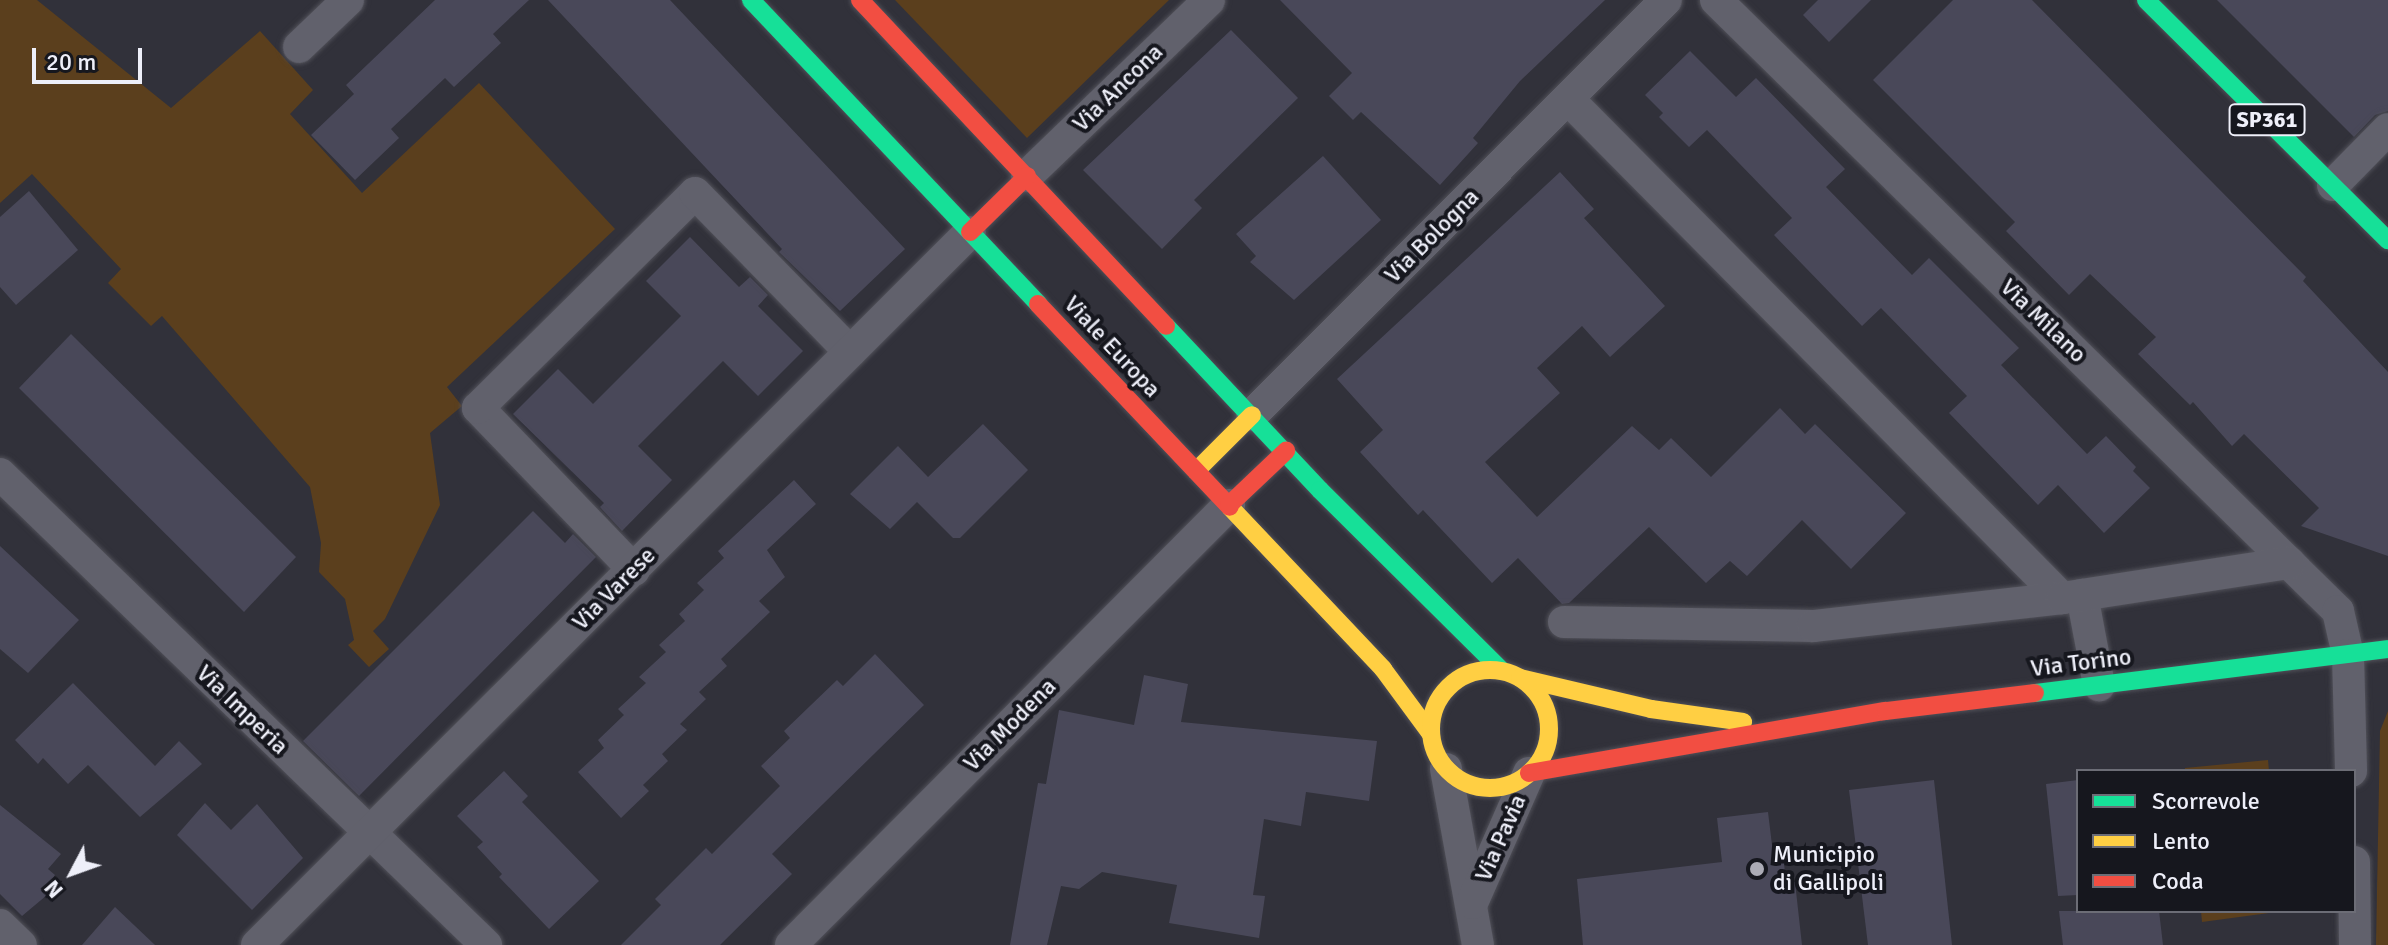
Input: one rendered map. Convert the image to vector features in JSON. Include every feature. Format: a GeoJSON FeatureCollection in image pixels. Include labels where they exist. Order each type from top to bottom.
{"type":"FeatureCollection","features":[{"type":"Feature","properties":{"kind":"street"},"geometry":{"type":"LineString","coordinates":[[299,47],[348,0]]}},
{"type":"Feature","properties":{"kind":"street","name":"Viale Europa"},"geometry":{"type":"LineString","coordinates":[[751,0],[1383,669],[1431,734]]}},
{"type":"Feature","properties":{"kind":"street"},"geometry":{"type":"LineString","coordinates":[[860,0],[1442,617],[1511,675],[1544,705],[1549,724],[1541,759],[1514,784],[1477,787],[1446,769],[1431,734],[1439,698],[1451,684],[1466,675],[1511,675]]}},
{"type":"Feature","properties":{"kind":"street","name":"Via Ancona"},"geometry":{"type":"LineString","coordinates":[[1027,176],[1209,0]]}},
{"type":"Feature","properties":{"kind":"street","name":"Via Bologna"},"geometry":{"type":"LineString","coordinates":[[1196,471],[1666,0]]}},
{"type":"Feature","properties":{"kind":"street","name":"Via Milano"},"geometry":{"type":"LineString","coordinates":[[1716,0],[2338,611],[2348,655],[2351,769]]}},
{"type":"Feature","properties":{"kind":"street","name":"SP361"},"geometry":{"type":"LineString","coordinates":[[2146,0],[2388,240]]}},
{"type":"Feature","properties":{"kind":"street"},"geometry":{"type":"LineString","coordinates":[[1569,100],[2072,597],[2099,685]]}},
{"type":"Feature","properties":{"kind":"street"},"geometry":{"type":"LineString","coordinates":[[2333,185],[2388,129]]}},
{"type":"Feature","properties":{"kind":"street"},"geometry":{"type":"LineString","coordinates":[[970,232],[1027,176]]}},
{"type":"Feature","properties":{"kind":"street"},"geometry":{"type":"LineString","coordinates":[[634,570],[478,408],[695,193],[850,352]]}},
{"type":"Feature","properties":{"kind":"street","name":"Via Varese"},"geometry":{"type":"LineString","coordinates":[[257,945],[970,232]]}},
{"type":"Feature","properties":{"kind":"street"},"geometry":{"type":"LineString","coordinates":[[1229,505],[1286,451]]}},
{"type":"Feature","properties":{"kind":"street","name":"Via Imperia"},"geometry":{"type":"LineString","coordinates":[[0,474],[486,945]]}},
{"type":"Feature","properties":{"kind":"street","name":"Via Modena"},"geometry":{"type":"LineString","coordinates":[[791,945],[1229,505]]}},
{"type":"Feature","properties":{"kind":"street"},"geometry":{"type":"LineString","coordinates":[[1564,622],[1813,626],[2072,597],[2289,563]]}},
{"type":"Feature","properties":{"kind":"street","name":"Via Torino"},"geometry":{"type":"LineString","coordinates":[[1529,773],[1781,728],[2388,649]]}},
{"type":"Feature","properties":{"kind":"street","name":"Via Torino"},"geometry":{"type":"LineString","coordinates":[[1511,675],[1651,709],[1781,728]]}},
{"type":"Feature","properties":{"kind":"street","name":"Via Pavia"},"geometry":{"type":"LineString","coordinates":[[1446,769],[1478,945]]}},
{"type":"Feature","properties":{"kind":"street","name":"Via Pavia"},"geometry":{"type":"LineString","coordinates":[[1472,903],[1529,773]]}},
{"type":"Feature","properties":{"kind":"street"},"geometry":{"type":"LineString","coordinates":[[2355,913],[2355,945]]}},
{"type":"Feature","properties":{"kind":"street"},"geometry":{"type":"LineString","coordinates":[[0,925],[21,945]]}},
{"type":"Feature","properties":{"kind":"shaded area"},"geometry":{"type":"Polygon","coordinates":[[[0,0],[37,0],[171,108],[260,31],[313,90],[290,114],[362,193],[479,83],[615,229],[447,387],[462,406],[430,433],[440,505],[385,619],[373,631],[389,649],[369,667],[348,645],[354,640],[345,599],[319,572],[321,543],[310,487],[162,316],[151,326],[108,283],[121,269],[32,174],[0,203],[0,0]]]}},
{"type":"Feature","properties":{"kind":"shaded area"},"geometry":{"type":"Polygon","coordinates":[[[895,0],[1169,0],[1027,138],[895,0]]]}},
{"type":"Feature","properties":{"kind":"shaded area"},"geometry":{"type":"Polygon","coordinates":[[[2388,711],[2388,945],[2376,945],[2380,731],[2388,711]]]}},
{"type":"Feature","properties":{"kind":"shaded area"},"geometry":{"type":"Polygon","coordinates":[[[2268,760],[2269,769],[2185,769],[2268,760]]]}},
{"type":"Feature","properties":{"kind":"shaded area"},"geometry":{"type":"Polygon","coordinates":[[[2201,913],[2269,913],[2202,922],[2201,913]]]}},
{"type":"Feature","properties":{"kind":"building"},"geometry":{"type":"Polygon","coordinates":[[[435,0],[529,0],[493,34],[501,43],[454,87],[445,78],[391,129],[399,138],[355,180],[311,135],[354,94],[346,85],[435,0]]]}},
{"type":"Feature","properties":{"kind":"building"},"geometry":{"type":"Polygon","coordinates":[[[548,0],[670,0],[905,249],[840,311],[779,252],[782,249],[548,0]]]}},
{"type":"Feature","properties":{"kind":"building"},"geometry":{"type":"Polygon","coordinates":[[[1280,0],[1605,0],[1520,81],[1473,138],[1478,143],[1440,185],[1361,112],[1353,120],[1329,96],[1352,73],[1280,0]]]}},
{"type":"Feature","properties":{"kind":"building"},"geometry":{"type":"Polygon","coordinates":[[[1818,0],[1871,0],[1829,42],[1803,15],[1818,0]]]}},
{"type":"Feature","properties":{"kind":"building"},"geometry":{"type":"Polygon","coordinates":[[[1953,0],[2032,0],[2306,277],[2303,281],[2388,372],[2388,556],[2301,526],[2319,508],[2244,434],[2232,446],[2193,402],[2190,405],[2138,354],[2156,337],[2090,274],[2069,295],[2006,231],[2015,222],[1873,80],[1953,0]]]}},
{"type":"Feature","properties":{"kind":"building"},"geometry":{"type":"Polygon","coordinates":[[[2217,0],[2388,0],[2388,111],[2375,115],[2354,137],[2217,0]]]}},
{"type":"Feature","properties":{"kind":"building"},"geometry":{"type":"Polygon","coordinates":[[[1231,30],[1298,98],[1194,200],[1202,208],[1162,249],[1083,170],[1231,30]]]}},
{"type":"Feature","properties":{"kind":"building"},"geometry":{"type":"Polygon","coordinates":[[[1690,51],[1736,97],[1756,78],[1845,169],[1826,187],[1912,275],[1929,258],[2019,348],[2001,365],[2087,454],[2106,436],[2136,467],[2133,471],[2150,488],[2104,533],[2058,485],[2038,505],[1949,413],[1967,396],[1881,308],[1862,326],[1774,235],[1792,218],[1707,130],[1689,147],[1659,117],[1663,113],[1645,95],[1690,51]]]}},
{"type":"Feature","properties":{"kind":"building"},"geometry":{"type":"Polygon","coordinates":[[[1323,156],[1381,220],[1294,300],[1250,262],[1256,256],[1236,234],[1323,156]]]}},
{"type":"Feature","properties":{"kind":"building"},"geometry":{"type":"Polygon","coordinates":[[[1560,172],[1594,209],[1584,218],[1665,306],[1610,357],[1582,326],[1537,368],[1560,393],[1485,462],[1537,517],[1632,426],[1659,450],[1671,438],[1711,477],[1780,408],[1805,434],[1815,424],[1906,513],[1851,569],[1802,520],[1747,576],[1730,561],[1706,583],[1649,527],[1569,603],[1562,604],[1518,558],[1492,583],[1423,510],[1418,515],[1360,452],[1383,430],[1337,379],[1560,172]]]}},
{"type":"Feature","properties":{"kind":"building"},"geometry":{"type":"Polygon","coordinates":[[[29,191],[78,250],[16,305],[0,287],[0,217],[29,191]]]}},
{"type":"Feature","properties":{"kind":"building"},"geometry":{"type":"Polygon","coordinates":[[[690,237],[739,287],[750,277],[768,295],[758,306],[803,351],[758,396],[723,361],[638,446],[672,480],[622,531],[600,507],[604,503],[513,414],[558,369],[593,404],[681,316],[646,281],[690,237]]]}},
{"type":"Feature","properties":{"kind":"building"},"geometry":{"type":"Polygon","coordinates":[[[71,334],[296,557],[244,612],[19,388],[71,334]]]}},
{"type":"Feature","properties":{"kind":"building"},"geometry":{"type":"Polygon","coordinates":[[[983,424],[1028,470],[960,538],[953,538],[917,502],[890,529],[850,494],[898,446],[928,477],[983,424]]]}},
{"type":"Feature","properties":{"kind":"building"},"geometry":{"type":"Polygon","coordinates":[[[794,480],[816,504],[767,550],[785,577],[759,601],[770,612],[721,659],[727,666],[699,692],[706,699],[680,724],[687,730],[662,754],[668,761],[643,785],[649,791],[621,818],[578,772],[604,748],[598,740],[624,715],[618,709],[646,683],[639,677],[666,652],[659,645],[685,621],[679,614],[704,590],[697,583],[724,558],[718,551],[794,480]]]}},
{"type":"Feature","properties":{"kind":"building"},"geometry":{"type":"Polygon","coordinates":[[[533,511],[565,543],[573,534],[596,557],[359,796],[303,741],[533,511]]]}},
{"type":"Feature","properties":{"kind":"building"},"geometry":{"type":"Polygon","coordinates":[[[0,546],[79,620],[28,673],[0,649],[0,546]]]}},
{"type":"Feature","properties":{"kind":"building"},"geometry":{"type":"Polygon","coordinates":[[[875,654],[924,705],[772,854],[792,874],[720,945],[621,945],[661,905],[655,899],[706,848],[712,854],[780,786],[761,766],[790,738],[784,731],[837,680],[843,686],[875,654]]]}},
{"type":"Feature","properties":{"kind":"building"},"geometry":{"type":"Polygon","coordinates":[[[1144,675],[1188,684],[1181,722],[1377,741],[1369,801],[1306,792],[1301,826],[1264,819],[1253,895],[1265,896],[1259,938],[1169,923],[1177,885],[1102,872],[1079,889],[1061,886],[1047,945],[1010,945],[1038,783],[1046,784],[1059,710],[1134,725],[1144,675]]]}},
{"type":"Feature","properties":{"kind":"building"},"geometry":{"type":"Polygon","coordinates":[[[73,683],[155,766],[179,741],[202,764],[140,817],[88,765],[68,784],[43,758],[38,764],[15,740],[73,683]]]}},
{"type":"Feature","properties":{"kind":"building"},"geometry":{"type":"Polygon","coordinates":[[[504,771],[528,796],[522,802],[599,881],[549,929],[499,877],[502,874],[477,847],[483,842],[457,816],[504,771]]]}},
{"type":"Feature","properties":{"kind":"building"},"geometry":{"type":"Polygon","coordinates":[[[1934,780],[1952,945],[1868,945],[1849,790],[1934,780]]]}},
{"type":"Feature","properties":{"kind":"building"},"geometry":{"type":"Polygon","coordinates":[[[2076,780],[2076,895],[2058,896],[2046,784],[2076,780]]]}},
{"type":"Feature","properties":{"kind":"building"},"geometry":{"type":"Polygon","coordinates":[[[205,803],[231,830],[257,804],[303,858],[252,910],[177,835],[205,803]]]}},
{"type":"Feature","properties":{"kind":"building"},"geometry":{"type":"Polygon","coordinates":[[[0,805],[61,854],[48,869],[55,875],[48,885],[53,890],[22,916],[0,894],[0,805]]]}},
{"type":"Feature","properties":{"kind":"building"},"geometry":{"type":"Polygon","coordinates":[[[1768,812],[1772,845],[1782,844],[1786,883],[1795,882],[1802,945],[1583,945],[1577,879],[1722,862],[1717,818],[1768,812]]]}},
{"type":"Feature","properties":{"kind":"building"},"geometry":{"type":"Polygon","coordinates":[[[115,907],[155,945],[82,945],[115,907]]]}},
{"type":"Feature","properties":{"kind":"building"},"geometry":{"type":"Polygon","coordinates":[[[2059,911],[2159,913],[2163,945],[2063,945],[2059,911]]]}},
{"type":"Feature","properties":{"kind":"traffic: fast"},"geometry":{"type":"LineString","coordinates":[[751,0],[1038,304]]}},
{"type":"Feature","properties":{"kind":"traffic: fast"},"geometry":{"type":"LineString","coordinates":[[2146,0],[2388,240]]}},
{"type":"Feature","properties":{"kind":"traffic: fast"},"geometry":{"type":"LineString","coordinates":[[1166,326],[1320,490],[1502,671]]}},
{"type":"Feature","properties":{"kind":"traffic: fast"},"geometry":{"type":"LineString","coordinates":[[2035,693],[2388,649]]}},
{"type":"Feature","properties":{"kind":"traffic: slow"},"geometry":{"type":"LineString","coordinates":[[1196,471],[1252,415]]}},
{"type":"Feature","properties":{"kind":"traffic: slow"},"geometry":{"type":"LineString","coordinates":[[1230,507],[1383,669],[1431,734]]}},
{"type":"Feature","properties":{"kind":"traffic: slow"},"geometry":{"type":"LineString","coordinates":[[1490,670],[1513,675],[1532,687],[1544,706],[1549,729],[1544,752],[1532,771],[1513,783],[1490,788],[1467,783],[1448,771],[1436,752],[1431,729],[1436,706],[1448,687],[1467,675],[1490,670]]}},
{"type":"Feature","properties":{"kind":"traffic: slow"},"geometry":{"type":"LineString","coordinates":[[1520,678],[1651,709],[1743,722]]}},
{"type":"Feature","properties":{"kind":"traffic: jam"},"geometry":{"type":"LineString","coordinates":[[860,0],[1166,326]]}},
{"type":"Feature","properties":{"kind":"traffic: jam"},"geometry":{"type":"LineString","coordinates":[[970,232],[1027,176]]}},
{"type":"Feature","properties":{"kind":"traffic: jam"},"geometry":{"type":"LineString","coordinates":[[1038,304],[1230,507]]}},
{"type":"Feature","properties":{"kind":"traffic: jam"},"geometry":{"type":"LineString","coordinates":[[1229,505],[1286,451]]}},
{"type":"Feature","properties":{"kind":"traffic: jam"},"geometry":{"type":"LineString","coordinates":[[1529,773],[1886,711],[2035,693]]}},
{"type":"Feature","properties":{"kind":"place","name":"Municipio di Gallipoli"},"geometry":{"type":"Point","coordinates":[1757,869]}}]}
